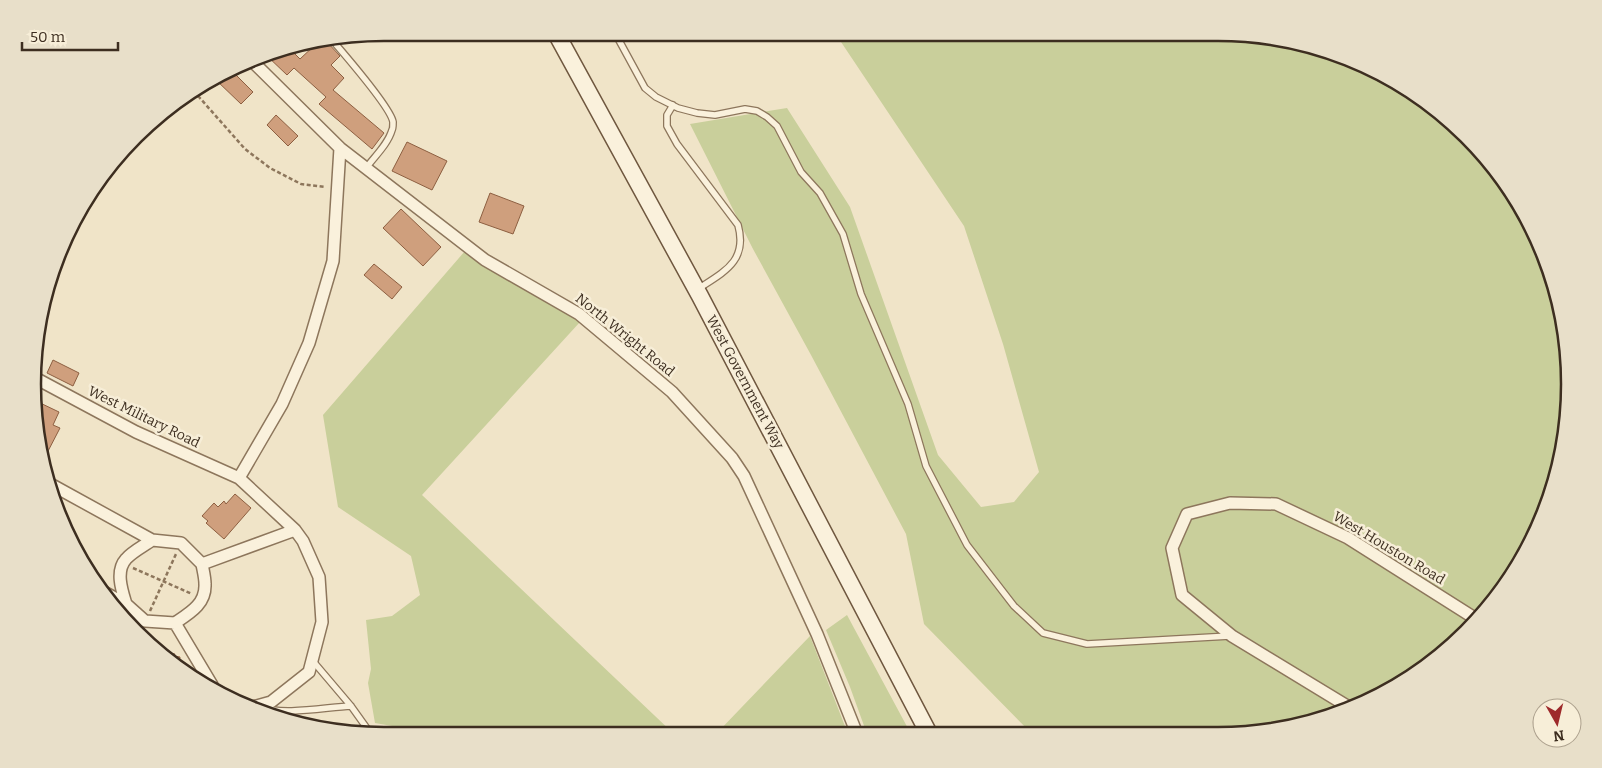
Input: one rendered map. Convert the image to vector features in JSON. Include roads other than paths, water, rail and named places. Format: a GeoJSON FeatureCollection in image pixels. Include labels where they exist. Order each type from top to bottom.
{"type":"FeatureCollection","features":[{"type":"Feature","properties":{"kind":"main road","name":"West Government Way"},"geometry":{"type":"LineString","coordinates":[[561,41],[697,290],[925,727]]}},
{"type":"Feature","properties":{"kind":"street","name":"North Wright Road"},"geometry":{"type":"LineString","coordinates":[[257,66],[340,148],[485,260],[579,314],[672,392],[732,458],[744,476],[813,625],[854,727]]}},
{"type":"Feature","properties":{"kind":"street"},"geometry":{"type":"LineString","coordinates":[[239,478],[282,404],[309,343],[333,261],[340,148]]}},
{"type":"Feature","properties":{"kind":"street","name":"West Military Road"},"geometry":{"type":"LineString","coordinates":[[41,381],[136,432],[239,478],[295,530],[303,541],[319,577],[322,622],[308,672],[271,702],[262,704]]}},
{"type":"Feature","properties":{"kind":"street"},"geometry":{"type":"LineString","coordinates":[[57,488],[152,540],[181,543],[202,564],[206,584],[202,598],[195,610],[175,623],[145,621],[126,604],[117,599]]}},
{"type":"Feature","properties":{"kind":"street","name":"West Houston Road"},"geometry":{"type":"LineString","coordinates":[[1343,703],[1232,636],[1182,594],[1172,548],[1187,514],[1230,503],[1276,504],[1348,538],[1470,616]]}},
{"type":"Feature","properties":{"kind":"street"},"geometry":{"type":"LineString","coordinates":[[202,564],[295,530]]}},
{"type":"Feature","properties":{"kind":"street"},"geometry":{"type":"LineString","coordinates":[[126,604],[119,580],[123,564],[126,559],[152,540]]}},
{"type":"Feature","properties":{"kind":"street"},"geometry":{"type":"LineString","coordinates":[[175,623],[207,677]]}},
{"type":"Feature","properties":{"kind":"lane"},"geometry":{"type":"LineString","coordinates":[[621,41],[645,88],[656,97],[697,113],[714,115],[745,109],[757,111],[777,126],[801,172],[820,193],[843,234],[861,294],[908,404],[926,466],[967,545],[1014,606],[1043,633],[1087,644],[1232,636]]}},
{"type":"Feature","properties":{"kind":"lane"},"geometry":{"type":"LineString","coordinates":[[336,45],[384,106],[393,122],[392,130],[386,142],[366,168]]}},
{"type":"Feature","properties":{"kind":"lane"},"geometry":{"type":"LineString","coordinates":[[673,105],[668,115],[667,126],[677,144],[738,225],[741,237],[738,256],[732,264],[723,273],[697,290]]}},
{"type":"Feature","properties":{"kind":"lane"},"geometry":{"type":"LineString","coordinates":[[312,660],[365,726]]}},
{"type":"Feature","properties":{"kind":"lane"},"geometry":{"type":"LineString","coordinates":[[273,709],[293,710],[351,706]]}}]}
